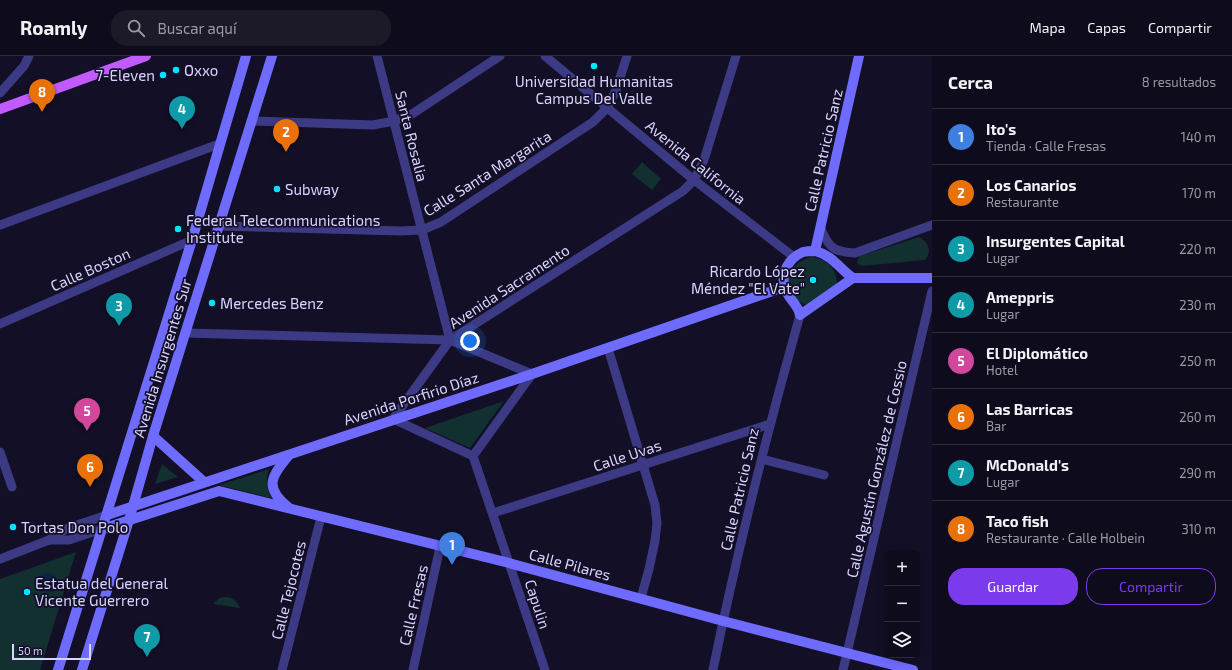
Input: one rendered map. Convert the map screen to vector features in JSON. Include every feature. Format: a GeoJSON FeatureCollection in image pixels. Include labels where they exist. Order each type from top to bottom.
{"type":"FeatureCollection","features":[{"type":"Feature","properties":{"kind":"main road"},"geometry":{"type":"LineString","coordinates":[[0,108],[146,56]]}},
{"type":"Feature","properties":{"kind":"street"},"geometry":{"type":"LineString","coordinates":[[0,93],[24,66],[28,56]]}},
{"type":"Feature","properties":{"kind":"street","name":"Avenida Insurgentes Sur"},"geometry":{"type":"LineString","coordinates":[[58,670],[192,240],[246,56]]}},
{"type":"Feature","properties":{"kind":"street","name":"Avenida Insurgentes Sur"},"geometry":{"type":"LineString","coordinates":[[82,670],[129,520],[153,436],[272,56]]}},
{"type":"Feature","properties":{"kind":"street","name":"Santa Rosalia"},"geometry":{"type":"LineString","coordinates":[[377,56],[450,340]]}},
{"type":"Feature","properties":{"kind":"street"},"geometry":{"type":"LineString","coordinates":[[251,121],[373,124],[394,121],[412,114],[500,56]]}},
{"type":"Feature","properties":{"kind":"street","name":"Avenida California"},"geometry":{"type":"LineString","coordinates":[[545,56],[694,180],[794,257]]}},
{"type":"Feature","properties":{"kind":"street","name":"Calle Santa Margarita"},"geometry":{"type":"LineString","coordinates":[[219,226],[401,231],[422,230],[441,222],[593,122],[607,108],[616,90],[627,56]]}},
{"type":"Feature","properties":{"kind":"street","name":"Avenida Sacramento"},"geometry":{"type":"LineString","coordinates":[[185,333],[450,340],[682,191],[694,180],[704,160],[736,56]]}},
{"type":"Feature","properties":{"kind":"street","name":"Calle Patricio Sanz"},"geometry":{"type":"LineString","coordinates":[[815,251],[859,56]]}},
{"type":"Feature","properties":{"kind":"street"},"geometry":{"type":"LineString","coordinates":[[0,225],[167,162],[220,144]]}},
{"type":"Feature","properties":{"kind":"street"},"geometry":{"type":"LineString","coordinates":[[821,229],[826,241],[833,248],[843,252],[855,252],[932,225]]}},
{"type":"Feature","properties":{"kind":"street","name":"Calle Boston"},"geometry":{"type":"LineString","coordinates":[[0,324],[192,240]]}},
{"type":"Feature","properties":{"kind":"street"},"geometry":{"type":"LineString","coordinates":[[853,278],[830,257],[815,251],[804,252],[794,257],[786,266],[783,277],[784,287],[798,307],[800,315],[853,278],[932,278]]}},
{"type":"Feature","properties":{"kind":"street","name":"Avenida Porfirio Díaz"},"geometry":{"type":"LineString","coordinates":[[0,559],[49,540],[68,528],[532,374],[784,287]]}},
{"type":"Feature","properties":{"kind":"street","name":"Calle Agustín González de Cossio"},"geometry":{"type":"LineString","coordinates":[[843,670],[932,291]]}},
{"type":"Feature","properties":{"kind":"street","name":"Calle Patricio Sanz"},"geometry":{"type":"LineString","coordinates":[[713,670],[723,621],[770,424],[800,315]]}},
{"type":"Feature","properties":{"kind":"street"},"geometry":{"type":"LineString","coordinates":[[450,340],[532,374],[473,456],[392,420],[450,340]]}},
{"type":"Feature","properties":{"kind":"street"},"geometry":{"type":"LineString","coordinates":[[608,348],[655,505],[657,524],[649,569],[641,598]]}},
{"type":"Feature","properties":{"kind":"street","name":"Calle Uvas"},"geometry":{"type":"LineString","coordinates":[[493,513],[770,424]]}},
{"type":"Feature","properties":{"kind":"street"},"geometry":{"type":"LineString","coordinates":[[153,436],[204,482]]}},
{"type":"Feature","properties":{"kind":"street"},"geometry":{"type":"LineString","coordinates":[[0,452],[12,487]]}},
{"type":"Feature","properties":{"kind":"street"},"geometry":{"type":"LineString","coordinates":[[289,455],[276,471],[273,479],[273,488],[276,496],[291,510]]}},
{"type":"Feature","properties":{"kind":"street","name":"Capulin"},"geometry":{"type":"LineString","coordinates":[[473,456],[545,670]]}},
{"type":"Feature","properties":{"kind":"street"},"geometry":{"type":"LineString","coordinates":[[762,459],[824,475]]}},
{"type":"Feature","properties":{"kind":"street","name":"Avenida Porfirio Díaz"},"geometry":{"type":"LineString","coordinates":[[49,540],[69,540],[219,491]]}},
{"type":"Feature","properties":{"kind":"street","name":"Calle Pilares"},"geometry":{"type":"LineString","coordinates":[[219,491],[440,547],[510,563],[723,621],[913,670]]}},
{"type":"Feature","properties":{"kind":"street","name":"Calle Tejocotes"},"geometry":{"type":"LineString","coordinates":[[282,670],[320,517]]}},
{"type":"Feature","properties":{"kind":"street","name":"Calle Fresas"},"geometry":{"type":"LineString","coordinates":[[413,670],[440,547]]}},
{"type":"Feature","properties":{"kind":"green space"},"geometry":{"type":"Polygon","coordinates":[[[642,162],[661,179],[652,190],[632,174],[642,162]]]}},
{"type":"Feature","properties":{"kind":"green space"},"geometry":{"type":"Polygon","coordinates":[[[919,237],[927,244],[928,247],[929,251],[925,260],[862,266],[857,262],[860,256],[919,237]]]}},
{"type":"Feature","properties":{"kind":"green space"},"geometry":{"type":"Polygon","coordinates":[[[811,257],[822,260],[830,265],[837,279],[837,285],[806,305],[798,301],[792,295],[789,287],[789,280],[791,272],[795,266],[802,260],[811,257]]]}},
{"type":"Feature","properties":{"kind":"green space"},"geometry":{"type":"Polygon","coordinates":[[[504,401],[470,448],[425,428],[504,401]]]}},
{"type":"Feature","properties":{"kind":"green space"},"geometry":{"type":"Polygon","coordinates":[[[162,464],[178,477],[155,484],[162,464]]]}},
{"type":"Feature","properties":{"kind":"green space"},"geometry":{"type":"Polygon","coordinates":[[[269,469],[267,483],[271,498],[219,485],[269,469]]]}},
{"type":"Feature","properties":{"kind":"green space"},"geometry":{"type":"Polygon","coordinates":[[[76,552],[40,670],[0,670],[0,579],[76,552]]]}},
{"type":"Feature","properties":{"kind":"green space"},"geometry":{"type":"Polygon","coordinates":[[[225,597],[234,600],[238,603],[240,608],[213,604],[220,598],[225,597]]]}},
{"type":"Feature","properties":{"kind":"water"},"geometry":{"type":"Polygon","coordinates":[[[44,573],[52,573],[58,579],[58,587],[52,593],[44,593],[38,587],[38,579],[44,573]]]}},
{"type":"Feature","properties":{"kind":"place","name":"Universidad Humanitas Campus Del Valle"},"geometry":{"type":"Point","coordinates":[594,66]}},
{"type":"Feature","properties":{"kind":"place","name":"Oxxo"},"geometry":{"type":"Point","coordinates":[176,70]}},
{"type":"Feature","properties":{"kind":"place","name":"7-Eleven"},"geometry":{"type":"Point","coordinates":[163,75]}},
{"type":"Feature","properties":{"kind":"place","name":"Taco fish"},"geometry":{"type":"Point","coordinates":[42,112]}},
{"type":"Feature","properties":{"kind":"place","name":"Ameppris"},"geometry":{"type":"Point","coordinates":[182,129]}},
{"type":"Feature","properties":{"kind":"place","name":"Los Canarios"},"geometry":{"type":"Point","coordinates":[286,152]}},
{"type":"Feature","properties":{"kind":"place","name":"Subway"},"geometry":{"type":"Point","coordinates":[277,189]}},
{"type":"Feature","properties":{"kind":"place","name":"Federal Telecommunications Institute"},"geometry":{"type":"Point","coordinates":[178,229]}},
{"type":"Feature","properties":{"kind":"place","name":"Ricardo López Méndez \"El Vate\""},"geometry":{"type":"Point","coordinates":[813,280]}},
{"type":"Feature","properties":{"kind":"place","name":"Mercedes Benz"},"geometry":{"type":"Point","coordinates":[212,303]}},
{"type":"Feature","properties":{"kind":"place","name":"Insurgentes Capital"},"geometry":{"type":"Point","coordinates":[119,326]}},
{"type":"Feature","properties":{"kind":"place","name":"El Diplomático"},"geometry":{"type":"Point","coordinates":[87,431]}},
{"type":"Feature","properties":{"kind":"place","name":"Las Barricas"},"geometry":{"type":"Point","coordinates":[90,487]}},
{"type":"Feature","properties":{"kind":"place","name":"Tortas Don Polo"},"geometry":{"type":"Point","coordinates":[13,527]}},
{"type":"Feature","properties":{"kind":"place","name":"Ito's"},"geometry":{"type":"Point","coordinates":[452,565]}},
{"type":"Feature","properties":{"kind":"place","name":"Estatua del General Vicente Guerrero"},"geometry":{"type":"Point","coordinates":[27,592]}},
{"type":"Feature","properties":{"kind":"place","name":"McDonald's"},"geometry":{"type":"Point","coordinates":[147,657]}}]}
